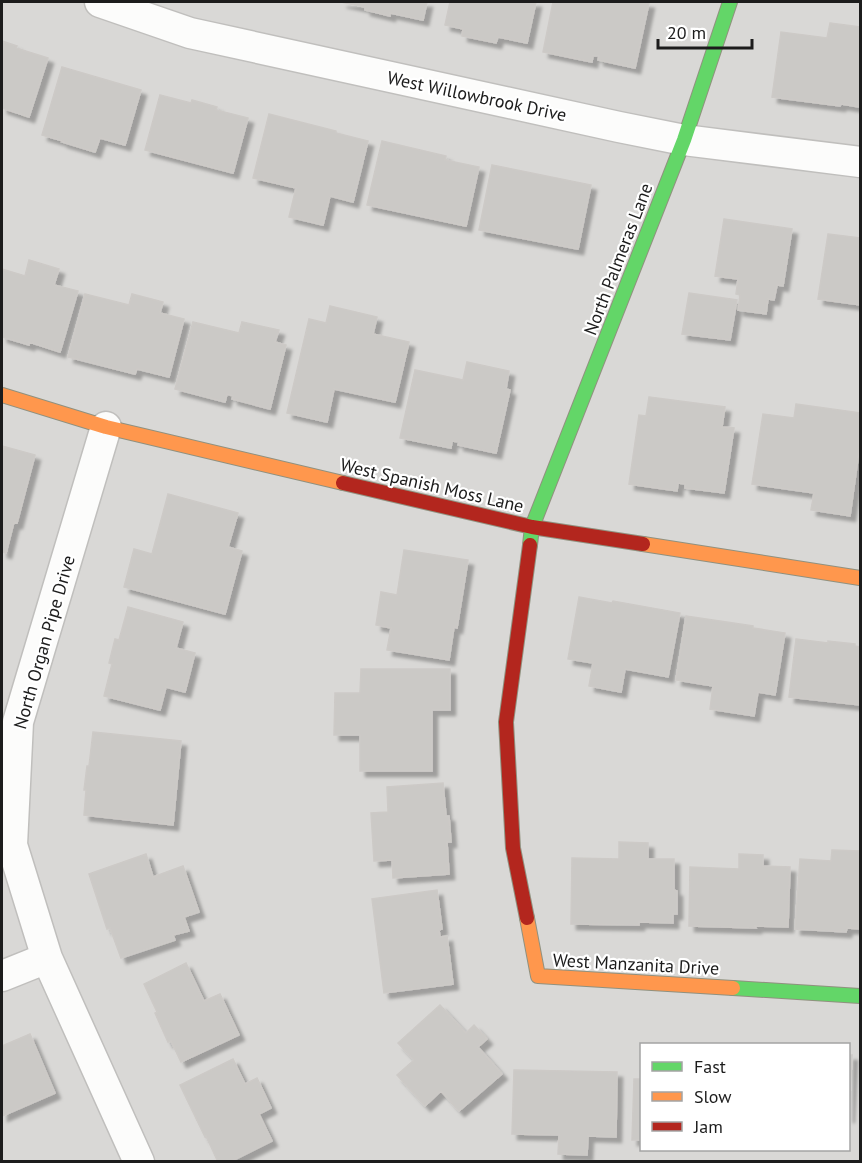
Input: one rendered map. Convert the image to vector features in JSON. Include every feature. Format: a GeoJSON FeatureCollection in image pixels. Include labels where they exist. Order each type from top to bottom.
{"type":"FeatureCollection","features":[{"type":"Feature","properties":{"kind":"street","name":"West Willowbrook Drive"},"geometry":{"type":"LineString","coordinates":[[100,2],[190,33],[684,140],[861,162]]}},
{"type":"Feature","properties":{"kind":"street","name":"North Palmeras Lane"},"geometry":{"type":"LineString","coordinates":[[532,527],[684,140],[730,2]]}},
{"type":"Feature","properties":{"kind":"street","name":"West Spanish Moss Lane"},"geometry":{"type":"LineString","coordinates":[[2,395],[106,427],[532,527],[861,578]]}},
{"type":"Feature","properties":{"kind":"street","name":"North Organ Pipe Drive"},"geometry":{"type":"LineString","coordinates":[[106,427],[18,722],[12,844],[47,958],[140,1161]]}},
{"type":"Feature","properties":{"kind":"street","name":"West Manzanita Drive"},"geometry":{"type":"LineString","coordinates":[[532,527],[506,722],[513,848],[538,976],[861,996]]}},
{"type":"Feature","properties":{"kind":"street"},"geometry":{"type":"LineString","coordinates":[[2,976],[47,958]]}},
{"type":"Feature","properties":{"kind":"shaded area"},"geometry":{"type":"Polygon","coordinates":[[[2,2],[860,2],[860,1161],[2,1162],[2,2]]]}},
{"type":"Feature","properties":{"kind":"building"},"geometry":{"type":"Polygon","coordinates":[[[341,2],[427,2],[423,20],[390,13],[390,16],[341,2]]]}},
{"type":"Feature","properties":{"kind":"building"},"geometry":{"type":"Polygon","coordinates":[[[450,2],[536,2],[527,43],[498,37],[496,43],[462,36],[463,29],[445,25],[450,2]]]}},
{"type":"Feature","properties":{"kind":"building"},"geometry":{"type":"Polygon","coordinates":[[[553,2],[649,3],[635,68],[598,60],[599,56],[593,56],[592,62],[543,52],[553,2]]]}},
{"type":"Feature","properties":{"kind":"building"},"geometry":{"type":"Polygon","coordinates":[[[830,23],[860,27],[860,107],[772,97],[781,32],[827,38],[830,23]]]}},
{"type":"Feature","properties":{"kind":"building"},"geometry":{"type":"Polygon","coordinates":[[[2,41],[48,58],[29,117],[2,108],[2,41]]]}},
{"type":"Feature","properties":{"kind":"building"},"geometry":{"type":"Polygon","coordinates":[[[62,67],[141,90],[125,145],[100,138],[95,152],[42,135],[62,67]]]}},
{"type":"Feature","properties":{"kind":"building"},"geometry":{"type":"Polygon","coordinates":[[[160,95],[191,103],[192,100],[217,107],[216,110],[248,118],[233,173],[145,150],[160,95]]]}},
{"type":"Feature","properties":{"kind":"building"},"geometry":{"type":"Polygon","coordinates":[[[269,114],[368,141],[353,202],[330,196],[323,225],[289,217],[296,188],[253,178],[269,114]]]}},
{"type":"Feature","properties":{"kind":"building"},"geometry":{"type":"Polygon","coordinates":[[[382,141],[446,156],[445,160],[479,167],[466,226],[367,205],[382,141]]]}},
{"type":"Feature","properties":{"kind":"building"},"geometry":{"type":"Polygon","coordinates":[[[492,165],[591,185],[578,249],[479,230],[492,165]]]}},
{"type":"Feature","properties":{"kind":"building"},"geometry":{"type":"Polygon","coordinates":[[[724,219],[792,229],[783,286],[777,285],[774,300],[768,299],[766,314],[738,310],[740,295],[736,294],[738,279],[715,276],[724,219]]]}},
{"type":"Feature","properties":{"kind":"building"},"geometry":{"type":"Polygon","coordinates":[[[828,234],[860,238],[860,305],[818,299],[828,234]]]}},
{"type":"Feature","properties":{"kind":"building"},"geometry":{"type":"Polygon","coordinates":[[[29,260],[59,269],[54,285],[78,291],[60,352],[29,342],[29,345],[2,337],[2,269],[25,276],[29,260]]]}},
{"type":"Feature","properties":{"kind":"building"},"geometry":{"type":"Polygon","coordinates":[[[689,293],[737,300],[730,340],[682,334],[689,293]]]}},
{"type":"Feature","properties":{"kind":"building"},"geometry":{"type":"Polygon","coordinates":[[[85,294],[129,305],[132,294],[163,302],[160,313],[184,319],[169,377],[137,369],[135,374],[68,357],[85,294]]]}},
{"type":"Feature","properties":{"kind":"building"},"geometry":{"type":"Polygon","coordinates":[[[330,306],[377,317],[373,334],[409,342],[395,402],[334,389],[327,422],[287,413],[309,319],[326,323],[330,306]]]}},
{"type":"Feature","properties":{"kind":"building"},"geometry":{"type":"Polygon","coordinates":[[[193,322],[239,333],[242,322],[279,330],[275,342],[286,345],[270,409],[232,399],[233,396],[227,394],[225,402],[175,389],[193,322]]]}},
{"type":"Feature","properties":{"kind":"building"},"geometry":{"type":"Polygon","coordinates":[[[467,362],[509,371],[506,389],[510,390],[496,453],[458,445],[459,442],[452,441],[451,448],[400,438],[415,370],[463,380],[467,362]]]}},
{"type":"Feature","properties":{"kind":"building"},"geometry":{"type":"Polygon","coordinates":[[[649,397],[725,407],[722,427],[734,428],[724,493],[685,488],[685,484],[678,483],[677,491],[629,484],[639,415],[646,416],[649,397]]]}},
{"type":"Feature","properties":{"kind":"building"},"geometry":{"type":"Polygon","coordinates":[[[796,404],[860,413],[860,444],[850,516],[811,510],[814,493],[752,484],[763,414],[794,418],[796,404]]]}},
{"type":"Feature","properties":{"kind":"building"},"geometry":{"type":"Polygon","coordinates":[[[2,446],[35,455],[17,523],[14,522],[6,553],[2,552],[2,446]]]}},
{"type":"Feature","properties":{"kind":"building"},"geometry":{"type":"Polygon","coordinates":[[[168,494],[238,513],[228,547],[242,551],[225,614],[124,587],[134,549],[152,554],[168,494]]]}},
{"type":"Feature","properties":{"kind":"building"},"geometry":{"type":"Polygon","coordinates":[[[404,550],[468,560],[457,628],[454,627],[449,660],[387,650],[391,628],[376,625],[381,592],[397,595],[404,550]]]}},
{"type":"Feature","properties":{"kind":"building"},"geometry":{"type":"Polygon","coordinates":[[[579,597],[680,613],[668,677],[625,669],[621,692],[589,686],[593,663],[568,659],[579,597]]]}},
{"type":"Feature","properties":{"kind":"building"},"geometry":{"type":"Polygon","coordinates":[[[128,607],[183,622],[176,648],[195,653],[185,692],[166,687],[160,710],[104,696],[115,639],[119,640],[128,607]]]}},
{"type":"Feature","properties":{"kind":"building"},"geometry":{"type":"Polygon","coordinates":[[[686,616],[785,633],[775,695],[758,692],[754,716],[710,709],[713,686],[676,680],[686,616]]]}},
{"type":"Feature","properties":{"kind":"building"},"geometry":{"type":"Polygon","coordinates":[[[796,639],[855,644],[860,647],[860,705],[789,697],[796,639]]]}},
{"type":"Feature","properties":{"kind":"building"},"geometry":{"type":"Polygon","coordinates":[[[361,669],[450,669],[450,710],[432,710],[432,771],[360,771],[360,735],[334,735],[335,693],[360,693],[361,669]]]}},
{"type":"Feature","properties":{"kind":"building"},"geometry":{"type":"Polygon","coordinates":[[[93,732],[181,741],[173,825],[84,815],[86,790],[84,790],[93,732]]]}},
{"type":"Feature","properties":{"kind":"building"},"geometry":{"type":"Polygon","coordinates":[[[443,783],[451,842],[447,842],[449,874],[393,878],[392,860],[374,861],[371,813],[388,812],[387,787],[443,783]]]}},
{"type":"Feature","properties":{"kind":"building"},"geometry":{"type":"Polygon","coordinates":[[[619,842],[648,843],[648,859],[674,859],[677,914],[673,914],[673,923],[571,924],[572,858],[619,859],[619,842]]]}},
{"type":"Feature","properties":{"kind":"building"},"geometry":{"type":"Polygon","coordinates":[[[832,850],[860,851],[860,929],[847,928],[846,932],[795,929],[800,859],[831,861],[832,850]]]}},
{"type":"Feature","properties":{"kind":"building"},"geometry":{"type":"Polygon","coordinates":[[[146,854],[153,877],[183,866],[199,912],[184,917],[189,931],[173,935],[175,940],[121,958],[110,928],[107,929],[89,874],[146,854]]]}},
{"type":"Feature","properties":{"kind":"building"},"geometry":{"type":"Polygon","coordinates":[[[739,854],[763,855],[763,866],[790,867],[788,927],[689,926],[690,867],[739,869],[739,854]]]}},
{"type":"Feature","properties":{"kind":"building"},"geometry":{"type":"Polygon","coordinates":[[[437,890],[442,929],[439,930],[440,937],[447,936],[453,984],[384,993],[372,899],[437,890]]]}},
{"type":"Feature","properties":{"kind":"building"},"geometry":{"type":"Polygon","coordinates":[[[186,963],[204,1001],[220,994],[239,1035],[181,1062],[171,1041],[168,1042],[144,984],[186,963]]]}},
{"type":"Feature","properties":{"kind":"building"},"geometry":{"type":"Polygon","coordinates":[[[440,1005],[466,1033],[474,1025],[487,1039],[478,1047],[502,1074],[459,1111],[441,1091],[425,1106],[397,1075],[414,1060],[398,1043],[440,1005]]]}},
{"type":"Feature","properties":{"kind":"building"},"geometry":{"type":"Polygon","coordinates":[[[30,1034],[55,1093],[2,1116],[2,1046],[30,1034]]]}},
{"type":"Feature","properties":{"kind":"building"},"geometry":{"type":"Polygon","coordinates":[[[850,1055],[852,1055],[850,1096],[850,1055]]]}},
{"type":"Feature","properties":{"kind":"building"},"geometry":{"type":"Polygon","coordinates":[[[233,1059],[245,1084],[257,1078],[271,1108],[259,1114],[272,1141],[230,1162],[218,1162],[180,1085],[233,1059]]]}},
{"type":"Feature","properties":{"kind":"building"},"geometry":{"type":"Polygon","coordinates":[[[514,1070],[617,1072],[616,1137],[588,1136],[587,1155],[558,1154],[559,1135],[512,1134],[514,1070]]]}},
{"type":"Feature","properties":{"kind":"building"},"geometry":{"type":"Polygon","coordinates":[[[634,1079],[640,1079],[640,1140],[632,1140],[634,1079]]]}},
{"type":"Feature","properties":{"kind":"traffic: fast"},"geometry":{"type":"LineString","coordinates":[[530,545],[532,527],[684,140],[730,2]]}},
{"type":"Feature","properties":{"kind":"traffic: fast"},"geometry":{"type":"LineString","coordinates":[[733,988],[860,996]]}},
{"type":"Feature","properties":{"kind":"traffic: slow"},"geometry":{"type":"LineString","coordinates":[[2,395],[106,427],[343,483]]}},
{"type":"Feature","properties":{"kind":"traffic: slow"},"geometry":{"type":"LineString","coordinates":[[643,544],[860,578]]}},
{"type":"Feature","properties":{"kind":"traffic: slow"},"geometry":{"type":"LineString","coordinates":[[527,918],[538,976],[733,988]]}},
{"type":"Feature","properties":{"kind":"traffic: jam"},"geometry":{"type":"LineString","coordinates":[[343,483],[532,527],[643,544]]}},
{"type":"Feature","properties":{"kind":"traffic: jam"},"geometry":{"type":"LineString","coordinates":[[527,918],[513,848],[506,722],[530,545]]}}]}
